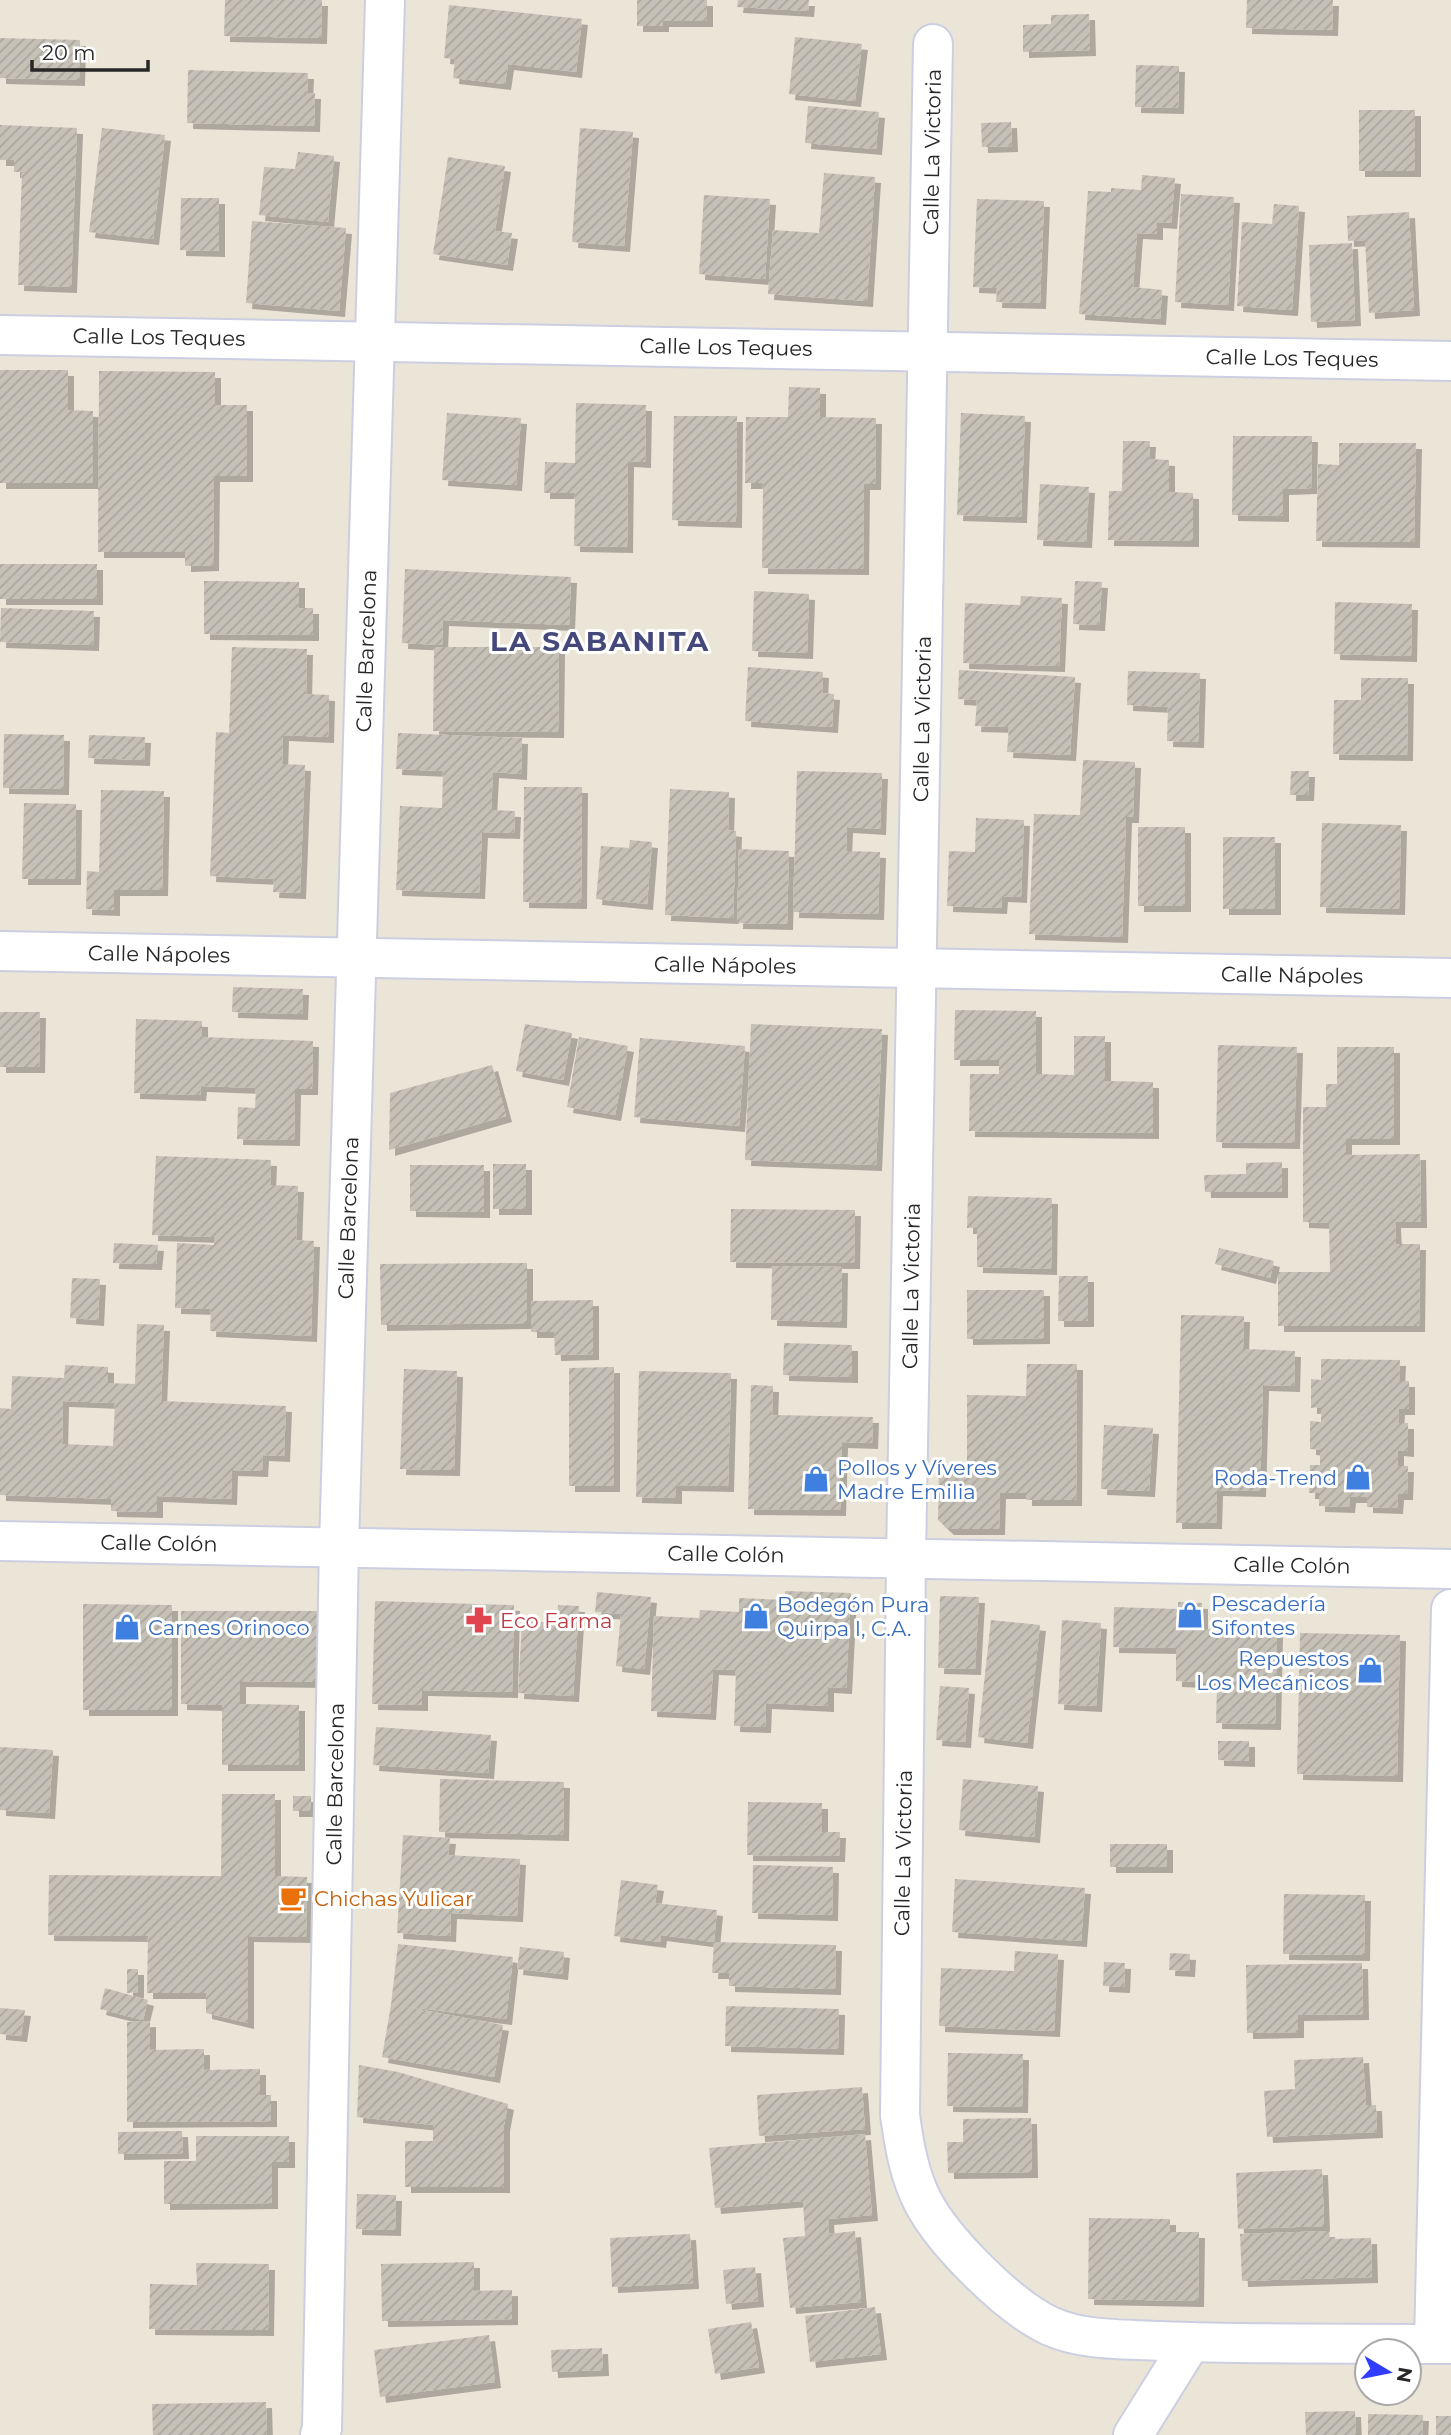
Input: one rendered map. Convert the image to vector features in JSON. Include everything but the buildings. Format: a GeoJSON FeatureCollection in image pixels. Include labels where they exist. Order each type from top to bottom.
{"type":"FeatureCollection","features":[{"type":"Feature","properties":{"kind":"street","name":"Calle Barcelona"},"geometry":{"type":"LineString","coordinates":[[320,2435],[323,2429],[339,1546],[386,0]]}},
{"type":"Feature","properties":{"kind":"street","name":"Calle La Victoria"},"geometry":{"type":"LineString","coordinates":[[933,44],[906,1558],[900,2115],[905,2151],[923,2202],[949,2238],[982,2276],[1021,2308],[1051,2327],[1095,2337],[1191,2342],[1442,2344]]}},
{"type":"Feature","properties":{"kind":"street","name":"Calle Los Teques"},"geometry":{"type":"LineString","coordinates":[[0,335],[1451,361]]}},
{"type":"Feature","properties":{"kind":"street","name":"Calle Nápoles"},"geometry":{"type":"LineString","coordinates":[[0,951],[1451,978]]}},
{"type":"Feature","properties":{"kind":"street","name":"Calle Colón"},"geometry":{"type":"LineString","coordinates":[[0,1541],[1451,1569]]}},
{"type":"Feature","properties":{"kind":"street"},"geometry":{"type":"LineString","coordinates":[[1442,2344],[1451,1609]]}},
{"type":"Feature","properties":{"kind":"street"},"geometry":{"type":"LineString","coordinates":[[1133,2435],[1191,2342]]}},
{"type":"Feature","properties":{"kind":"place","name":"Roda-Trend"},"geometry":{"type":"Point","coordinates":[1358,1477]}},
{"type":"Feature","properties":{"kind":"place","name":"Pollos y Víveres Madre Emilia"},"geometry":{"type":"Point","coordinates":[816,1479]}},
{"type":"Feature","properties":{"kind":"place","name":"Pescadería Sifontes"},"geometry":{"type":"Point","coordinates":[1190,1615]}},
{"type":"Feature","properties":{"kind":"place","name":"Bodegón Pura Quirpa I, C.A."},"geometry":{"type":"Point","coordinates":[756,1616]}},
{"type":"Feature","properties":{"kind":"place","name":"Eco Farma"},"geometry":{"type":"Point","coordinates":[479,1620]}},
{"type":"Feature","properties":{"kind":"place","name":"Carnes Orinoco"},"geometry":{"type":"Point","coordinates":[127,1627]}},
{"type":"Feature","properties":{"kind":"place","name":"Repuestos Los Mecánicos"},"geometry":{"type":"Point","coordinates":[1370,1670]}},
{"type":"Feature","properties":{"kind":"place","name":"Chichas Yulicar"},"geometry":{"type":"Point","coordinates":[293,1898]}},
{"type":"Feature","properties":{"kind":"district","name":"LA SABANITA"},"geometry":{"type":"Point","coordinates":[600,641]}}]}
